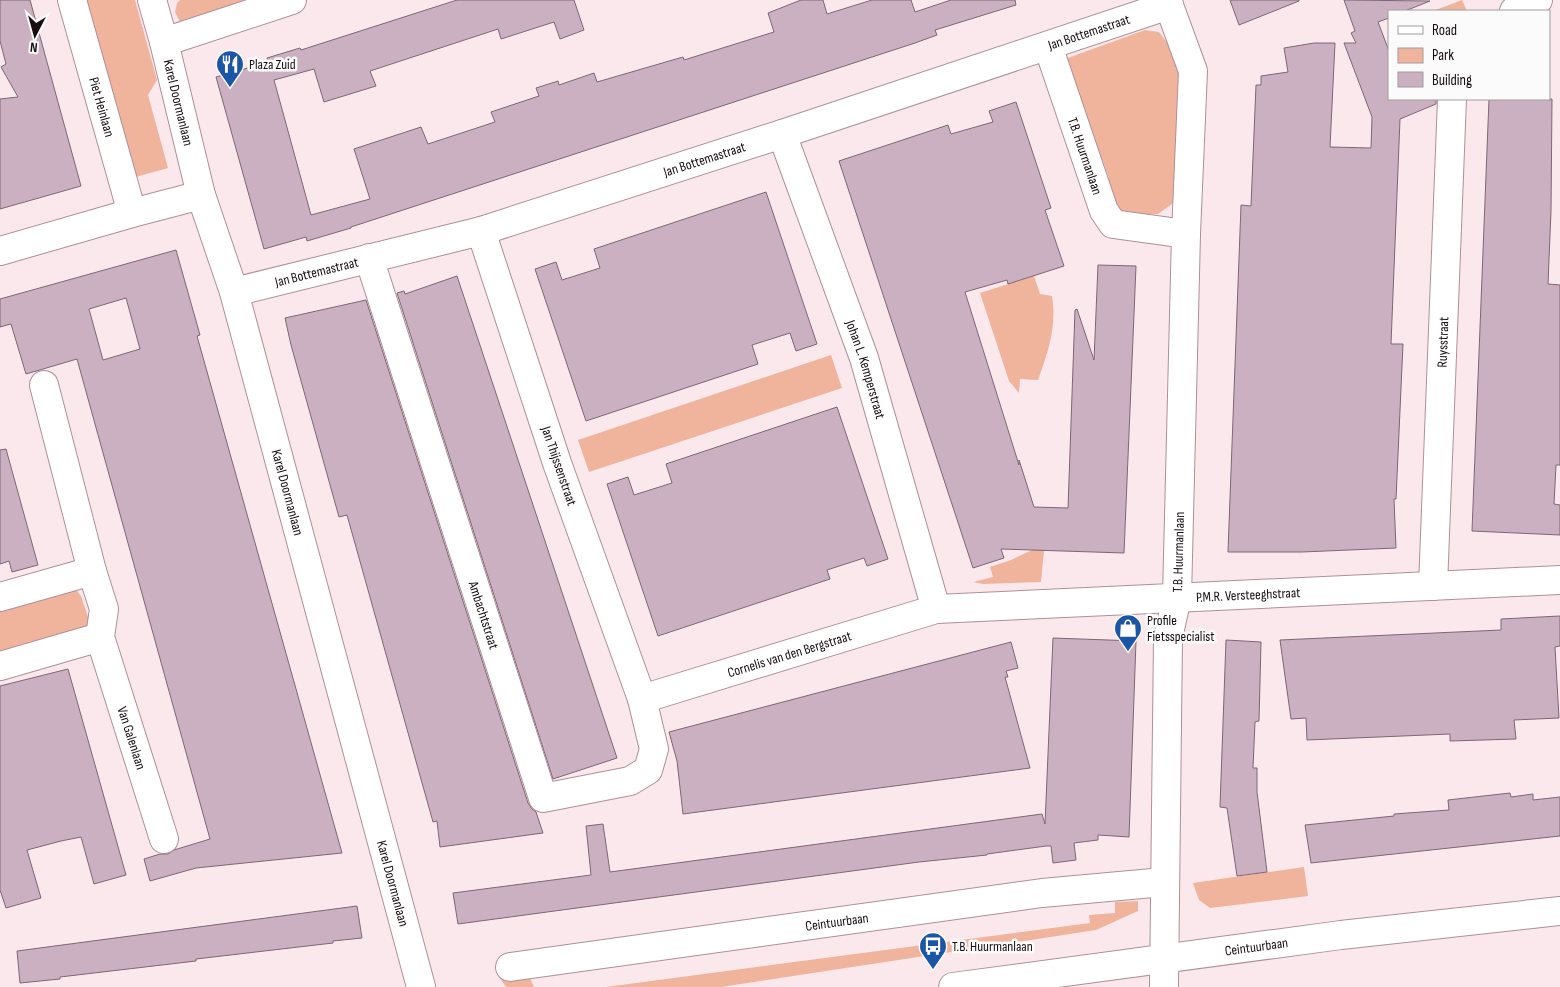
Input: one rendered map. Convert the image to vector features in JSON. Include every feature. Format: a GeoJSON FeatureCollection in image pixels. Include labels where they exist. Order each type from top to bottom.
{"type":"FeatureCollection","features":[{"type":"Feature","properties":{"kind":"street","name":"Piet Heinlaan"},"geometry":{"type":"LineString","coordinates":[[72,0],[132,213]]}},
{"type":"Feature","properties":{"kind":"street","name":"Karel Doormanlaan"},"geometry":{"type":"LineString","coordinates":[[152,0],[164,42],[200,196],[234,292],[421,987]]}},
{"type":"Feature","properties":{"kind":"street"},"geometry":{"type":"LineString","coordinates":[[164,42],[292,0]]}},
{"type":"Feature","properties":{"kind":"street"},"geometry":{"type":"LineString","coordinates":[[1516,10],[1538,0]]}},
{"type":"Feature","properties":{"kind":"street","name":"Jan Bottemastraat"},"geometry":{"type":"LineString","coordinates":[[234,292],[481,232],[1048,46],[1168,2]]}},
{"type":"Feature","properties":{"kind":"street","name":"T.B. Huurmanlaan"},"geometry":{"type":"LineString","coordinates":[[1164,987],[1168,638],[1177,597],[1186,234],[1193,71],[1168,2]]}},
{"type":"Feature","properties":{"kind":"street","name":"T.B. Huurmanlaan"},"geometry":{"type":"LineString","coordinates":[[1048,46],[1104,210],[1113,224],[1186,234]]}},
{"type":"Feature","properties":{"kind":"street","name":"Ruysstraat"},"geometry":{"type":"LineString","coordinates":[[1433,586],[1452,100]]}},
{"type":"Feature","properties":{"kind":"street","name":"Johan L. Kemperstraat"},"geometry":{"type":"LineString","coordinates":[[782,134],[864,358],[936,609]]}},
{"type":"Feature","properties":{"kind":"street"},"geometry":{"type":"LineString","coordinates":[[0,251],[132,213],[200,196]]}},
{"type":"Feature","properties":{"kind":"street","name":"Jan Thijssenstraat"},"geometry":{"type":"LineString","coordinates":[[481,232],[557,463],[642,699]]}},
{"type":"Feature","properties":{"kind":"street","name":"Ambachtstraat"},"geometry":{"type":"LineString","coordinates":[[369,258],[543,798],[630,780],[648,770],[654,749],[642,699]]}},
{"type":"Feature","properties":{"kind":"street","name":"Van Galenlaan"},"geometry":{"type":"LineString","coordinates":[[44,386],[92,571],[104,609],[100,637],[164,839]]}},
{"type":"Feature","properties":{"kind":"street"},"geometry":{"type":"LineString","coordinates":[[0,597],[92,571]]}},
{"type":"Feature","properties":{"kind":"street","name":"P.M.R. Versteeghstraat"},"geometry":{"type":"LineString","coordinates":[[936,609],[1560,580]]}},
{"type":"Feature","properties":{"kind":"street","name":"Cornelis van den Bergstraat"},"geometry":{"type":"LineString","coordinates":[[642,699],[936,609]]}},
{"type":"Feature","properties":{"kind":"street"},"geometry":{"type":"LineString","coordinates":[[0,666],[100,637]]}},
{"type":"Feature","properties":{"kind":"street","name":"Ceintuurbaan"},"geometry":{"type":"LineString","coordinates":[[510,967],[1042,893],[1164,882]]}},
{"type":"Feature","properties":{"kind":"street","name":"Ceintuurbaan"},"geometry":{"type":"LineString","coordinates":[[953,987],[1341,935],[1560,911]]}},
{"type":"Feature","properties":{"kind":"green space"},"geometry":{"type":"Polygon","coordinates":[[[82,0],[135,0],[157,80],[148,95],[168,168],[132,178],[82,0]]]}},
{"type":"Feature","properties":{"kind":"green space"},"geometry":{"type":"Polygon","coordinates":[[[180,0],[262,0],[187,25],[180,22],[175,12],[177,3],[180,0]]]}},
{"type":"Feature","properties":{"kind":"green space"},"geometry":{"type":"Polygon","coordinates":[[[1462,0],[1467,10],[1436,10],[1462,0]]]}},
{"type":"Feature","properties":{"kind":"green space"},"geometry":{"type":"Polygon","coordinates":[[[1145,30],[1159,32],[1175,53],[1183,91],[1176,201],[1158,214],[1123,214],[1111,204],[1101,182],[1109,178],[1065,59],[1145,30]]]}},
{"type":"Feature","properties":{"kind":"green space"},"geometry":{"type":"Polygon","coordinates":[[[1034,276],[1040,294],[1052,296],[1052,329],[1038,380],[1020,379],[1019,393],[1009,381],[980,293],[1034,276]]]}},
{"type":"Feature","properties":{"kind":"green space"},"geometry":{"type":"Polygon","coordinates":[[[831,355],[842,388],[589,472],[578,440],[831,355]]]}},
{"type":"Feature","properties":{"kind":"green space"},"geometry":{"type":"Polygon","coordinates":[[[1032,550],[1044,550],[1041,582],[983,584],[973,582],[993,577],[990,567],[1032,550]]]}},
{"type":"Feature","properties":{"kind":"green space"},"geometry":{"type":"Polygon","coordinates":[[[63,588],[77,591],[81,596],[89,620],[86,631],[0,654],[0,610],[63,588]]]}},
{"type":"Feature","properties":{"kind":"green space"},"geometry":{"type":"Polygon","coordinates":[[[1304,867],[1308,896],[1210,908],[1199,900],[1193,883],[1304,867]]]}},
{"type":"Feature","properties":{"kind":"green space"},"geometry":{"type":"Polygon","coordinates":[[[1138,901],[1138,911],[1096,930],[721,987],[606,987],[1090,923],[1089,915],[1115,913],[1115,902],[1138,901]]]}},
{"type":"Feature","properties":{"kind":"green space"},"geometry":{"type":"Polygon","coordinates":[[[529,976],[534,987],[506,987],[499,977],[529,976]]]}},
{"type":"Feature","properties":{"kind":"building"},"geometry":{"type":"Polygon","coordinates":[[[0,0],[30,0],[81,186],[0,209],[0,99],[18,97],[1,67],[6,64],[0,41],[0,0]]]}},
{"type":"Feature","properties":{"kind":"building"},"geometry":{"type":"Polygon","coordinates":[[[457,0],[574,0],[584,30],[560,39],[554,22],[501,39],[498,29],[370,71],[376,86],[324,102],[314,69],[274,80],[311,215],[370,199],[354,149],[421,127],[428,144],[495,122],[491,112],[539,96],[536,88],[558,81],[559,85],[594,73],[597,82],[683,57],[684,60],[774,32],[768,13],[801,0],[823,0],[827,14],[872,0],[911,0],[915,12],[951,0],[1015,0],[1016,5],[935,30],[937,35],[915,43],[351,228],[307,241],[306,237],[264,249],[216,77],[269,62],[267,58],[300,48],[301,50],[457,0]]]}},
{"type":"Feature","properties":{"kind":"building"},"geometry":{"type":"Polygon","coordinates":[[[1230,0],[1299,0],[1299,1],[1239,25],[1230,0]]]}},
{"type":"Feature","properties":{"kind":"building"},"geometry":{"type":"Polygon","coordinates":[[[1344,0],[1430,1],[1408,10],[1388,10],[1388,18],[1378,22],[1388,48],[1388,100],[1436,100],[1436,104],[1400,119],[1391,344],[1403,344],[1396,499],[1394,499],[1396,548],[1302,552],[1228,552],[1241,205],[1251,206],[1256,85],[1261,85],[1261,76],[1288,72],[1284,48],[1314,43],[1335,43],[1330,147],[1371,148],[1372,117],[1344,43],[1356,43],[1351,33],[1355,31],[1344,0]]]}},
{"type":"Feature","properties":{"kind":"building"},"geometry":{"type":"Polygon","coordinates":[[[1552,99],[1548,284],[1560,285],[1560,465],[1556,465],[1554,504],[1560,505],[1560,535],[1472,531],[1489,100],[1552,99]]]}},
{"type":"Feature","properties":{"kind":"building"},"geometry":{"type":"Polygon","coordinates":[[[1016,102],[1051,208],[1045,210],[1064,266],[1008,284],[1007,280],[965,292],[1034,507],[1068,508],[1075,310],[1077,309],[1094,360],[1098,265],[1136,266],[1124,553],[1001,549],[1004,558],[973,568],[839,161],[948,125],[951,134],[993,122],[989,111],[1016,102]]]}},
{"type":"Feature","properties":{"kind":"building"},"geometry":{"type":"Polygon","coordinates":[[[766,192],[817,344],[796,351],[790,333],[752,345],[758,364],[586,421],[535,269],[556,262],[562,280],[600,268],[594,249],[766,192]]]}},
{"type":"Feature","properties":{"kind":"building"},"geometry":{"type":"Polygon","coordinates":[[[176,250],[200,335],[197,336],[342,853],[196,868],[150,881],[144,859],[160,854],[168,854],[174,850],[210,839],[77,359],[26,374],[11,324],[0,327],[0,299],[176,250]],[[126,298],[89,309],[103,360],[140,349],[126,298]]]}},
{"type":"Feature","properties":{"kind":"building"},"geometry":{"type":"Polygon","coordinates":[[[457,276],[617,758],[553,779],[397,293],[404,291],[405,294],[457,276]]]}},
{"type":"Feature","properties":{"kind":"building"},"geometry":{"type":"Polygon","coordinates":[[[366,300],[528,803],[536,812],[543,833],[440,847],[437,821],[433,822],[347,515],[339,517],[285,318],[366,300]]]}},
{"type":"Feature","properties":{"kind":"building"},"geometry":{"type":"Polygon","coordinates":[[[837,407],[888,559],[867,566],[864,558],[827,570],[830,579],[658,636],[607,484],[628,477],[634,495],[672,483],[666,464],[837,407]]]}},
{"type":"Feature","properties":{"kind":"building"},"geometry":{"type":"Polygon","coordinates":[[[6,449],[38,565],[12,572],[9,561],[0,564],[0,450],[6,449]]]}},
{"type":"Feature","properties":{"kind":"building"},"geometry":{"type":"Polygon","coordinates":[[[1560,616],[1560,646],[1555,647],[1559,718],[1514,720],[1516,739],[1450,741],[1450,734],[1307,740],[1306,718],[1291,719],[1280,640],[1501,630],[1501,619],[1560,616]]]}},
{"type":"Feature","properties":{"kind":"building"},"geometry":{"type":"Polygon","coordinates":[[[1053,638],[1136,641],[1129,837],[1098,835],[1098,840],[1074,843],[1076,860],[1053,863],[1051,846],[1046,846],[458,924],[453,893],[591,875],[586,826],[603,824],[610,872],[1042,814],[1045,824],[1053,638]]]}},
{"type":"Feature","properties":{"kind":"building"},"geometry":{"type":"Polygon","coordinates":[[[1226,640],[1261,642],[1259,721],[1255,722],[1253,768],[1257,768],[1257,792],[1267,872],[1237,876],[1227,808],[1220,807],[1226,640]]]}},
{"type":"Feature","properties":{"kind":"building"},"geometry":{"type":"Polygon","coordinates":[[[1011,642],[1018,668],[1006,671],[1008,677],[1005,677],[1030,768],[683,814],[677,761],[669,732],[1011,642]]]}},
{"type":"Feature","properties":{"kind":"building"},"geometry":{"type":"Polygon","coordinates":[[[68,669],[126,875],[94,884],[81,837],[27,850],[41,898],[6,908],[0,890],[0,686],[68,669]]]}},
{"type":"Feature","properties":{"kind":"building"},"geometry":{"type":"Polygon","coordinates":[[[1510,793],[1511,797],[1533,794],[1533,800],[1560,797],[1560,836],[1311,863],[1305,825],[1394,816],[1394,814],[1449,810],[1448,800],[1510,793]]]}},
{"type":"Feature","properties":{"kind":"building"},"geometry":{"type":"Polygon","coordinates":[[[357,906],[362,938],[20,983],[17,951],[357,906]]]}},
{"type":"Feature","properties":{"kind":"place","name":"Plaza Zuid"},"geometry":{"type":"Point","coordinates":[230,88]}},
{"type":"Feature","properties":{"kind":"place","name":"Profile Fietsspecialist"},"geometry":{"type":"Point","coordinates":[1128,652]}},
{"type":"Feature","properties":{"kind":"place","name":"T.B. Huurmanlaan"},"geometry":{"type":"Point","coordinates":[933,970]}}]}
